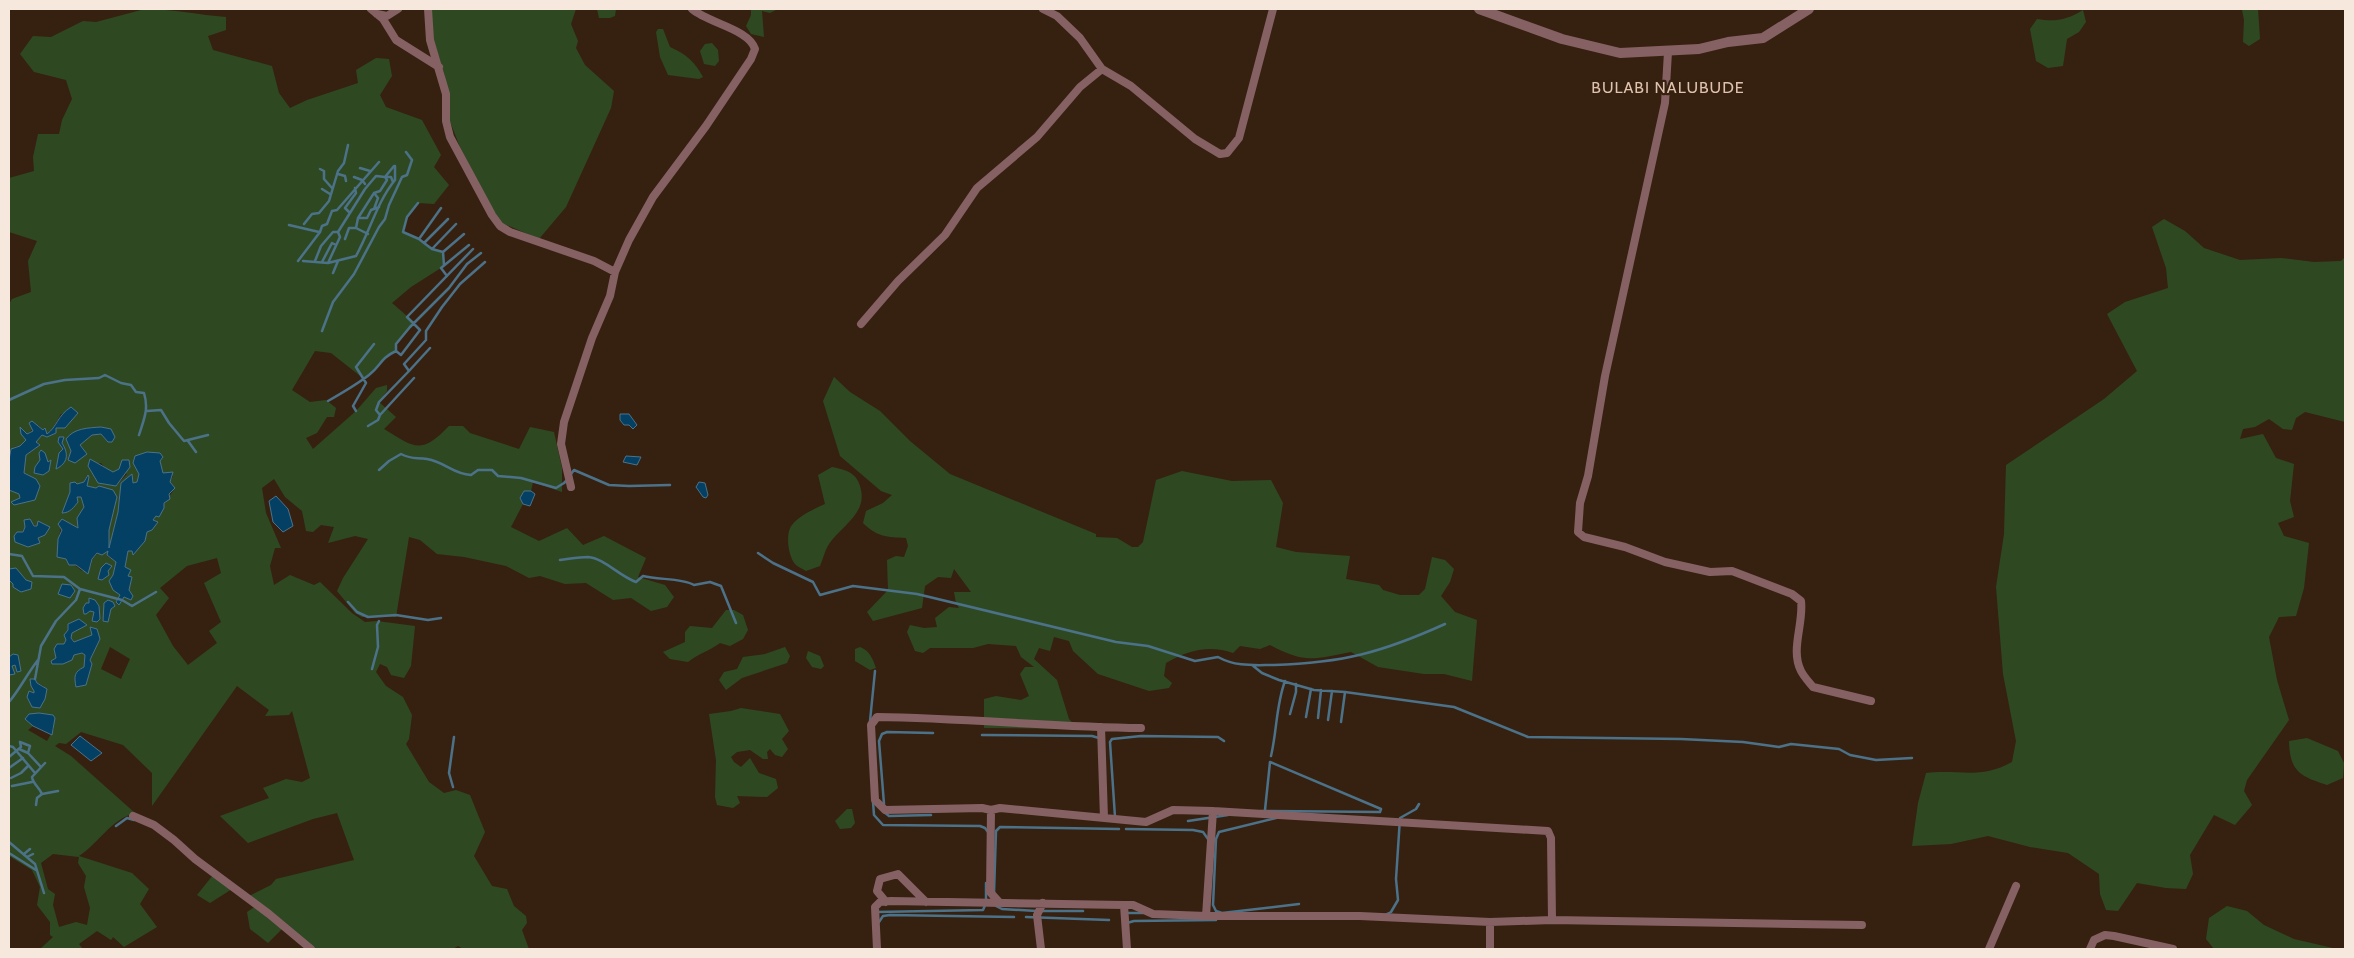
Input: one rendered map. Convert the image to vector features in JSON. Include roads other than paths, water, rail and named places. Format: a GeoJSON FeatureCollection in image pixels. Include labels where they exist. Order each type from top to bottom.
{"type":"FeatureCollection","features":[{"type":"Feature","properties":{"kind":"street"},"geometry":{"type":"LineString","coordinates":[[374,11],[387,16],[398,9]]}},
{"type":"Feature","properties":{"kind":"street"},"geometry":{"type":"LineString","coordinates":[[428,9],[428,28],[446,94],[446,121],[450,137],[480,195],[500,226],[522,237],[594,261],[615,272]]}},
{"type":"Feature","properties":{"kind":"street"},"geometry":{"type":"LineString","coordinates":[[571,487],[561,444],[564,422],[592,338],[610,296],[615,272],[628,240],[654,197],[706,126],[751,59],[755,49],[753,42],[740,33],[692,9]]}},
{"type":"Feature","properties":{"kind":"street"},"geometry":{"type":"LineString","coordinates":[[1043,9],[1057,16],[1076,34],[1102,69],[1131,86],[1196,139],[1220,154],[1227,153],[1239,138],[1273,9]]}},
{"type":"Feature","properties":{"kind":"street"},"geometry":{"type":"LineString","coordinates":[[1479,9],[1562,39],[1620,52],[1668,52],[1699,49],[1728,42],[1763,38],[1809,9]]}},
{"type":"Feature","properties":{"kind":"street"},"geometry":{"type":"LineString","coordinates":[[374,11],[396,40],[439,67]]}},
{"type":"Feature","properties":{"kind":"street"},"geometry":{"type":"LineString","coordinates":[[1668,52],[1665,103],[1605,376],[1588,476],[1580,503],[1578,532],[1584,537],[1625,547],[1665,562],[1710,572],[1732,571],[1792,594],[1801,601],[1803,614],[1798,655],[1800,670],[1804,676],[1813,687],[1871,701]]}},
{"type":"Feature","properties":{"kind":"street"},"geometry":{"type":"LineString","coordinates":[[861,324],[898,281],[945,235],[977,188],[1036,137],[1075,92],[1102,69]]}},
{"type":"Feature","properties":{"kind":"street"},"geometry":{"type":"LineString","coordinates":[[1141,728],[956,718],[877,716],[871,726],[875,800],[885,810],[982,808],[991,810],[1000,808],[1146,822],[1173,810],[1213,811],[1548,832],[1551,838],[1552,920]]}},
{"type":"Feature","properties":{"kind":"street"},"geometry":{"type":"LineString","coordinates":[[1100,727],[1104,818]]}},
{"type":"Feature","properties":{"kind":"street"},"geometry":{"type":"LineString","coordinates":[[982,902],[990,892],[991,810]]}},
{"type":"Feature","properties":{"kind":"street"},"geometry":{"type":"LineString","coordinates":[[1206,916],[1213,811]]}},
{"type":"Feature","properties":{"kind":"street"},"geometry":{"type":"LineString","coordinates":[[133,816],[154,825],[174,840],[195,859],[269,914],[310,949]]}},
{"type":"Feature","properties":{"kind":"street"},"geometry":{"type":"LineString","coordinates":[[886,902],[876,891],[880,879],[898,874],[926,902]]}},
{"type":"Feature","properties":{"kind":"street"},"geometry":{"type":"LineString","coordinates":[[1989,949],[2016,886]]}},
{"type":"Feature","properties":{"kind":"street"},"geometry":{"type":"LineString","coordinates":[[990,892],[999,902]]}},
{"type":"Feature","properties":{"kind":"street"},"geometry":{"type":"LineString","coordinates":[[877,949],[875,907],[880,902],[1133,905],[1153,914],[1206,916],[1360,916],[1490,922],[1552,920],[1862,925]]}},
{"type":"Feature","properties":{"kind":"street"},"geometry":{"type":"LineString","coordinates":[[1041,949],[1037,915],[1043,903]]}},
{"type":"Feature","properties":{"kind":"street"},"geometry":{"type":"LineString","coordinates":[[1124,905],[1127,949]]}},
{"type":"Feature","properties":{"kind":"street"},"geometry":{"type":"LineString","coordinates":[[1490,922],[1490,949]]}},
{"type":"Feature","properties":{"kind":"street"},"geometry":{"type":"LineString","coordinates":[[2090,949],[2094,940],[2105,935],[2174,949]]}},
{"type":"Feature","properties":{"kind":"water"},"geometry":{"type":"Polygon","coordinates":[[[71,407],[78,413],[65,428],[56,428],[56,433],[47,437],[42,435],[36,442],[40,445],[26,455],[24,473],[36,479],[40,486],[35,500],[14,505],[11,502],[20,498],[19,494],[9,490],[9,460],[11,449],[20,446],[26,440],[21,434],[20,427],[27,434],[33,431],[29,423],[32,421],[43,430],[45,428],[47,434],[66,410],[71,407]]]}},
{"type":"Feature","properties":{"kind":"water"},"geometry":{"type":"Polygon","coordinates":[[[620,414],[629,414],[637,425],[633,429],[629,425],[624,425],[620,420],[620,414]]]}},
{"type":"Feature","properties":{"kind":"water"},"geometry":{"type":"Polygon","coordinates":[[[101,427],[111,429],[115,437],[112,442],[108,442],[101,434],[92,435],[80,445],[87,454],[75,463],[68,460],[71,451],[66,439],[69,435],[82,429],[101,427]]]}},
{"type":"Feature","properties":{"kind":"water"},"geometry":{"type":"Polygon","coordinates":[[[59,437],[64,437],[62,443],[66,451],[66,458],[63,464],[56,469],[59,453],[63,449],[58,442],[59,437]]]}},
{"type":"Feature","properties":{"kind":"water"},"geometry":{"type":"Polygon","coordinates":[[[41,450],[45,453],[48,462],[51,460],[49,471],[43,475],[34,473],[35,467],[40,460],[39,453],[41,450]]]}},
{"type":"Feature","properties":{"kind":"water"},"geometry":{"type":"Polygon","coordinates":[[[147,452],[160,453],[163,457],[160,461],[163,473],[173,472],[170,482],[175,488],[169,494],[170,499],[164,503],[164,508],[159,517],[156,516],[153,520],[158,522],[152,530],[147,532],[145,541],[133,555],[132,551],[128,551],[125,567],[131,570],[128,576],[132,577],[129,590],[133,596],[131,600],[124,597],[119,605],[116,602],[120,595],[113,590],[109,581],[113,575],[116,562],[107,555],[108,551],[102,555],[97,553],[92,559],[88,574],[76,565],[69,565],[66,559],[57,557],[58,539],[62,530],[58,524],[62,519],[78,528],[77,518],[84,507],[81,497],[77,497],[78,502],[72,509],[62,513],[70,492],[70,483],[84,482],[88,475],[87,486],[96,488],[99,486],[113,490],[117,497],[109,530],[109,548],[118,512],[121,483],[132,474],[133,483],[137,482],[139,474],[133,463],[135,456],[147,452]]]}},
{"type":"Feature","properties":{"kind":"water"},"geometry":{"type":"Polygon","coordinates":[[[626,456],[641,457],[637,465],[623,462],[626,456]]]}},
{"type":"Feature","properties":{"kind":"water"},"geometry":{"type":"Polygon","coordinates":[[[90,459],[113,472],[119,469],[122,460],[129,460],[130,467],[116,486],[98,483],[88,466],[90,459]]]}},
{"type":"Feature","properties":{"kind":"water"},"geometry":{"type":"Polygon","coordinates":[[[699,482],[705,483],[708,495],[706,498],[703,497],[696,487],[699,482]]]}},
{"type":"Feature","properties":{"kind":"water"},"geometry":{"type":"Polygon","coordinates":[[[524,491],[531,491],[535,494],[530,506],[523,504],[520,498],[524,491]]]}},
{"type":"Feature","properties":{"kind":"water"},"geometry":{"type":"Polygon","coordinates":[[[276,496],[288,509],[293,526],[283,532],[273,522],[269,501],[276,496]]]}},
{"type":"Feature","properties":{"kind":"water"},"geometry":{"type":"Polygon","coordinates":[[[30,519],[34,526],[37,526],[38,521],[50,527],[45,535],[38,538],[40,543],[28,547],[15,542],[14,536],[17,532],[23,532],[25,527],[24,520],[30,519]]]}},
{"type":"Feature","properties":{"kind":"water"},"geometry":{"type":"Polygon","coordinates":[[[106,563],[112,566],[108,571],[109,575],[102,580],[98,579],[101,568],[106,563]]]}},
{"type":"Feature","properties":{"kind":"water"},"geometry":{"type":"Polygon","coordinates":[[[16,568],[26,580],[32,582],[31,589],[21,592],[13,587],[9,580],[9,569],[16,568]]]}},
{"type":"Feature","properties":{"kind":"water"},"geometry":{"type":"Polygon","coordinates":[[[62,584],[71,585],[75,591],[70,598],[58,594],[62,584]]]}},
{"type":"Feature","properties":{"kind":"water"},"geometry":{"type":"Polygon","coordinates":[[[89,598],[95,600],[99,606],[100,619],[97,622],[92,621],[94,612],[90,611],[84,614],[83,608],[86,603],[89,603],[89,598]]]}},
{"type":"Feature","properties":{"kind":"water"},"geometry":{"type":"Polygon","coordinates":[[[108,600],[113,602],[115,606],[111,609],[108,622],[103,621],[104,603],[108,600]]]}},
{"type":"Feature","properties":{"kind":"water"},"geometry":{"type":"Polygon","coordinates":[[[79,619],[87,625],[72,633],[71,638],[74,642],[92,635],[90,627],[97,629],[100,639],[90,660],[92,664],[86,685],[76,687],[76,675],[84,667],[85,655],[82,653],[74,655],[72,660],[63,664],[52,664],[51,661],[56,658],[54,649],[57,644],[64,644],[66,640],[64,635],[68,630],[68,624],[79,619]]]}},
{"type":"Feature","properties":{"kind":"water"},"geometry":{"type":"Polygon","coordinates":[[[13,654],[18,655],[21,671],[17,672],[15,665],[12,666],[15,674],[9,675],[9,657],[13,654]]]}},
{"type":"Feature","properties":{"kind":"water"},"geometry":{"type":"Polygon","coordinates":[[[30,679],[35,679],[37,683],[47,689],[45,699],[40,708],[32,707],[27,697],[29,691],[34,693],[30,679]]]}},
{"type":"Feature","properties":{"kind":"water"},"geometry":{"type":"Polygon","coordinates":[[[29,714],[53,715],[55,718],[52,735],[33,726],[25,719],[29,714]]]}},
{"type":"Feature","properties":{"kind":"water"},"geometry":{"type":"Polygon","coordinates":[[[80,736],[102,753],[91,761],[71,745],[80,736]]]}},
{"type":"Feature","properties":{"kind":"waterway"},"geometry":{"type":"LineString","coordinates":[[304,224],[312,214],[319,213],[329,201],[338,171],[344,163],[348,145]]}},
{"type":"Feature","properties":{"kind":"waterway"},"geometry":{"type":"LineString","coordinates":[[322,331],[333,302],[354,274],[385,219],[389,205],[402,177],[407,175],[412,160],[406,152]]}},
{"type":"Feature","properties":{"kind":"waterway"},"geometry":{"type":"LineString","coordinates":[[298,261],[320,232],[322,226],[327,224],[332,211],[337,210],[379,162]]}},
{"type":"Feature","properties":{"kind":"waterway"},"geometry":{"type":"LineString","coordinates":[[328,263],[340,237],[338,232],[365,189],[376,176],[385,177],[394,166]]}},
{"type":"Feature","properties":{"kind":"waterway"},"geometry":{"type":"LineString","coordinates":[[303,261],[328,263],[356,256],[378,207],[395,180],[395,166]]}},
{"type":"Feature","properties":{"kind":"waterway"},"geometry":{"type":"LineString","coordinates":[[360,168],[370,171]]}},
{"type":"Feature","properties":{"kind":"waterway"},"geometry":{"type":"LineString","coordinates":[[320,169],[324,171],[324,179],[332,188]]}},
{"type":"Feature","properties":{"kind":"waterway"},"geometry":{"type":"LineString","coordinates":[[338,174],[345,176],[346,181]]}},
{"type":"Feature","properties":{"kind":"waterway"},"geometry":{"type":"LineString","coordinates":[[354,177],[362,180],[365,184]]}},
{"type":"Feature","properties":{"kind":"waterway"},"geometry":{"type":"LineString","coordinates":[[345,239],[349,228],[356,228],[358,218],[374,193],[380,191],[387,180],[385,177],[391,177],[393,182]]}},
{"type":"Feature","properties":{"kind":"waterway"},"geometry":{"type":"LineString","coordinates":[[350,213],[345,208],[356,193],[355,188]]}},
{"type":"Feature","properties":{"kind":"waterway"},"geometry":{"type":"LineString","coordinates":[[322,189],[330,194]]}},
{"type":"Feature","properties":{"kind":"waterway"},"geometry":{"type":"LineString","coordinates":[[374,193],[378,198],[374,209]]}},
{"type":"Feature","properties":{"kind":"waterway"},"geometry":{"type":"LineString","coordinates":[[418,203],[407,217],[403,232],[419,239]]}},
{"type":"Feature","properties":{"kind":"waterway"},"geometry":{"type":"LineString","coordinates":[[358,218],[367,218],[371,210],[379,207]]}},
{"type":"Feature","properties":{"kind":"waterway"},"geometry":{"type":"LineString","coordinates":[[424,243],[419,239],[441,208]]}},
{"type":"Feature","properties":{"kind":"waterway"},"geometry":{"type":"LineString","coordinates":[[432,249],[424,243],[448,219]]}},
{"type":"Feature","properties":{"kind":"waterway"},"geometry":{"type":"LineString","coordinates":[[443,252],[432,249],[456,224]]}},
{"type":"Feature","properties":{"kind":"waterway"},"geometry":{"type":"LineString","coordinates":[[289,225],[319,232]]}},
{"type":"Feature","properties":{"kind":"waterway"},"geometry":{"type":"LineString","coordinates":[[356,228],[368,234]]}},
{"type":"Feature","properties":{"kind":"waterway"},"geometry":{"type":"LineString","coordinates":[[315,261],[321,246],[333,232],[338,232]]}},
{"type":"Feature","properties":{"kind":"waterway"},"geometry":{"type":"LineString","coordinates":[[444,265],[443,252],[464,234]]}},
{"type":"Feature","properties":{"kind":"waterway"},"geometry":{"type":"LineString","coordinates":[[322,262],[332,243],[336,245]]}},
{"type":"Feature","properties":{"kind":"waterway"},"geometry":{"type":"LineString","coordinates":[[447,276],[441,268],[469,245]]}},
{"type":"Feature","properties":{"kind":"waterway"},"geometry":{"type":"LineString","coordinates":[[396,351],[401,355],[420,330],[407,317],[473,249]]}},
{"type":"Feature","properties":{"kind":"waterway"},"geometry":{"type":"LineString","coordinates":[[328,401],[364,379],[383,359],[396,351],[396,344],[410,327],[449,288],[467,264],[481,253]]}},
{"type":"Feature","properties":{"kind":"waterway"},"geometry":{"type":"LineString","coordinates":[[333,273],[338,261]]}},
{"type":"Feature","properties":{"kind":"waterway"},"geometry":{"type":"LineString","coordinates":[[368,426],[378,420],[380,415],[376,410],[379,402],[409,371],[404,364],[426,340],[426,331],[442,307],[460,284],[485,262]]}},
{"type":"Feature","properties":{"kind":"waterway"},"geometry":{"type":"LineString","coordinates":[[356,411],[353,406],[366,383],[356,367],[374,344]]}},
{"type":"Feature","properties":{"kind":"waterway"},"geometry":{"type":"LineString","coordinates":[[409,371],[430,348]]}},
{"type":"Feature","properties":{"kind":"waterway"},"geometry":{"type":"LineString","coordinates":[[9,400],[44,384],[65,380],[99,378],[105,375],[121,383],[131,385],[136,392],[144,393],[146,409],[139,435]]}},
{"type":"Feature","properties":{"kind":"waterway"},"geometry":{"type":"LineString","coordinates":[[380,415],[414,378]]}},
{"type":"Feature","properties":{"kind":"waterway"},"geometry":{"type":"LineString","coordinates":[[147,411],[161,410],[184,441],[208,435]]}},
{"type":"Feature","properties":{"kind":"waterway"},"geometry":{"type":"LineString","coordinates":[[188,441],[196,452]]}},
{"type":"Feature","properties":{"kind":"waterway"},"geometry":{"type":"LineString","coordinates":[[379,470],[401,454],[412,458],[423,458],[433,461],[465,474],[471,475],[478,470],[492,470],[498,476],[521,478],[556,488],[568,479]]}},
{"type":"Feature","properties":{"kind":"waterway"},"geometry":{"type":"LineString","coordinates":[[571,474],[574,470],[609,485],[670,485]]}},
{"type":"Feature","properties":{"kind":"waterway"},"geometry":{"type":"LineString","coordinates":[[758,553],[773,563],[813,582],[820,595],[853,586],[917,594],[1116,642],[1148,646],[1195,661],[1218,657],[1238,664],[1274,665],[1342,659],[1382,649],[1445,624]]}},
{"type":"Feature","properties":{"kind":"waterway"},"geometry":{"type":"LineString","coordinates":[[9,554],[22,556],[33,576],[64,577],[80,589],[122,600],[132,606],[156,592]]}},
{"type":"Feature","properties":{"kind":"waterway"},"geometry":{"type":"LineString","coordinates":[[560,560],[585,557],[594,558],[636,582],[643,576],[683,581],[694,585],[710,582],[721,586],[736,623]]}},
{"type":"Feature","properties":{"kind":"waterway"},"geometry":{"type":"LineString","coordinates":[[35,679],[41,646],[56,621],[76,600],[80,589]]}},
{"type":"Feature","properties":{"kind":"waterway"},"geometry":{"type":"LineString","coordinates":[[348,602],[357,612],[368,617],[396,615],[428,620],[441,618]]}},
{"type":"Feature","properties":{"kind":"waterway"},"geometry":{"type":"LineString","coordinates":[[372,669],[378,647],[377,625],[379,621]]}},
{"type":"Feature","properties":{"kind":"waterway"},"geometry":{"type":"LineString","coordinates":[[9,702],[38,660]]}},
{"type":"Feature","properties":{"kind":"waterway"},"geometry":{"type":"LineString","coordinates":[[1252,665],[1262,673],[1279,680],[1314,690],[1345,692],[1454,707],[1528,737],[1681,739],[1743,742],[1779,747],[1791,744],[1839,749],[1850,755],[1876,760],[1912,758]]}},
{"type":"Feature","properties":{"kind":"waterway"},"geometry":{"type":"LineString","coordinates":[[870,721],[875,671]]}},
{"type":"Feature","properties":{"kind":"waterway"},"geometry":{"type":"LineString","coordinates":[[1271,756],[1280,699],[1285,681]]}},
{"type":"Feature","properties":{"kind":"waterway"},"geometry":{"type":"LineString","coordinates":[[1290,714],[1296,692],[1296,684]]}},
{"type":"Feature","properties":{"kind":"waterway"},"geometry":{"type":"LineString","coordinates":[[1306,717],[1311,689]]}},
{"type":"Feature","properties":{"kind":"waterway"},"geometry":{"type":"LineString","coordinates":[[1318,718],[1321,690]]}},
{"type":"Feature","properties":{"kind":"waterway"},"geometry":{"type":"LineString","coordinates":[[1328,720],[1332,691]]}},
{"type":"Feature","properties":{"kind":"waterway"},"geometry":{"type":"LineString","coordinates":[[1341,722],[1345,692]]}},
{"type":"Feature","properties":{"kind":"waterway"},"geometry":{"type":"LineString","coordinates":[[884,804],[879,741],[882,734],[887,732],[933,733]]}},
{"type":"Feature","properties":{"kind":"waterway"},"geometry":{"type":"LineString","coordinates":[[982,735],[1092,736],[1099,738]]}},
{"type":"Feature","properties":{"kind":"waterway"},"geometry":{"type":"LineString","coordinates":[[1115,817],[1110,742],[1112,739],[1141,736],[1218,737],[1224,741]]}},
{"type":"Feature","properties":{"kind":"waterway"},"geometry":{"type":"LineString","coordinates":[[453,787],[449,773],[454,737]]}},
{"type":"Feature","properties":{"kind":"waterway"},"geometry":{"type":"LineString","coordinates":[[9,757],[21,747],[20,742],[30,746],[28,753]]}},
{"type":"Feature","properties":{"kind":"waterway"},"geometry":{"type":"LineString","coordinates":[[9,746],[13,747],[35,773]]}},
{"type":"Feature","properties":{"kind":"waterway"},"geometry":{"type":"LineString","coordinates":[[19,749],[28,753],[41,767]]}},
{"type":"Feature","properties":{"kind":"waterway"},"geometry":{"type":"LineString","coordinates":[[9,768],[23,758]]}},
{"type":"Feature","properties":{"kind":"waterway"},"geometry":{"type":"LineString","coordinates":[[1261,811],[1380,812],[1381,809],[1270,762],[1265,810]]}},
{"type":"Feature","properties":{"kind":"waterway"},"geometry":{"type":"LineString","coordinates":[[45,763],[32,777],[34,782],[42,794],[58,791]]}},
{"type":"Feature","properties":{"kind":"waterway"},"geometry":{"type":"LineString","coordinates":[[11,778],[21,773],[28,766]]}},
{"type":"Feature","properties":{"kind":"waterway"},"geometry":{"type":"LineString","coordinates":[[12,786],[32,782]]}},
{"type":"Feature","properties":{"kind":"waterway"},"geometry":{"type":"LineString","coordinates":[[36,805],[37,798],[42,794]]}},
{"type":"Feature","properties":{"kind":"waterway"},"geometry":{"type":"LineString","coordinates":[[873,802],[874,815],[883,825],[980,826],[988,832]]}},
{"type":"Feature","properties":{"kind":"waterway"},"geometry":{"type":"LineString","coordinates":[[1385,915],[1391,912],[1398,900],[1396,879],[1400,818],[1416,809],[1419,804]]}},
{"type":"Feature","properties":{"kind":"waterway"},"geometry":{"type":"LineString","coordinates":[[884,812],[889,816],[931,815]]}},
{"type":"Feature","properties":{"kind":"waterway"},"geometry":{"type":"LineString","coordinates":[[1188,821],[1228,815]]}},
{"type":"Feature","properties":{"kind":"waterway"},"geometry":{"type":"LineString","coordinates":[[116,826],[127,818],[134,820]]}},
{"type":"Feature","properties":{"kind":"waterway"},"geometry":{"type":"LineString","coordinates":[[1276,818],[1219,832],[1216,839],[1213,905],[1216,911],[1222,913],[1299,904]]}},
{"type":"Feature","properties":{"kind":"waterway"},"geometry":{"type":"LineString","coordinates":[[994,893],[996,831],[1000,827],[1119,829]]}},
{"type":"Feature","properties":{"kind":"waterway"},"geometry":{"type":"LineString","coordinates":[[1126,829],[1193,830],[1203,832],[1208,839]]}},
{"type":"Feature","properties":{"kind":"waterway"},"geometry":{"type":"LineString","coordinates":[[9,842],[35,864],[44,893]]}},
{"type":"Feature","properties":{"kind":"waterway"},"geometry":{"type":"LineString","coordinates":[[24,854],[30,849]]}},
{"type":"Feature","properties":{"kind":"waterway"},"geometry":{"type":"LineString","coordinates":[[9,853],[36,870]]}},
{"type":"Feature","properties":{"kind":"waterway"},"geometry":{"type":"LineString","coordinates":[[27,857],[33,854]]}},
{"type":"Feature","properties":{"kind":"waterway"},"geometry":{"type":"LineString","coordinates":[[877,912],[983,910],[986,903],[986,883]]}},
{"type":"Feature","properties":{"kind":"waterway"},"geometry":{"type":"LineString","coordinates":[[996,906],[1002,909],[1037,911]]}},
{"type":"Feature","properties":{"kind":"waterway"},"geometry":{"type":"LineString","coordinates":[[1042,911],[1083,911]]}},
{"type":"Feature","properties":{"kind":"waterway"},"geometry":{"type":"LineString","coordinates":[[1127,913],[1143,913]]}},
{"type":"Feature","properties":{"kind":"waterway"},"geometry":{"type":"LineString","coordinates":[[879,922],[883,916],[890,915],[1014,917]]}},
{"type":"Feature","properties":{"kind":"waterway"},"geometry":{"type":"LineString","coordinates":[[1026,917],[1109,920]]}},
{"type":"Feature","properties":{"kind":"waterway"},"geometry":{"type":"LineString","coordinates":[[1127,923],[1134,921],[1216,920]]}},
{"type":"Feature","properties":{"kind":"district","name":"BULABI NALUBUDE"},"geometry":{"type":"Point","coordinates":[1668,87]}}]}
